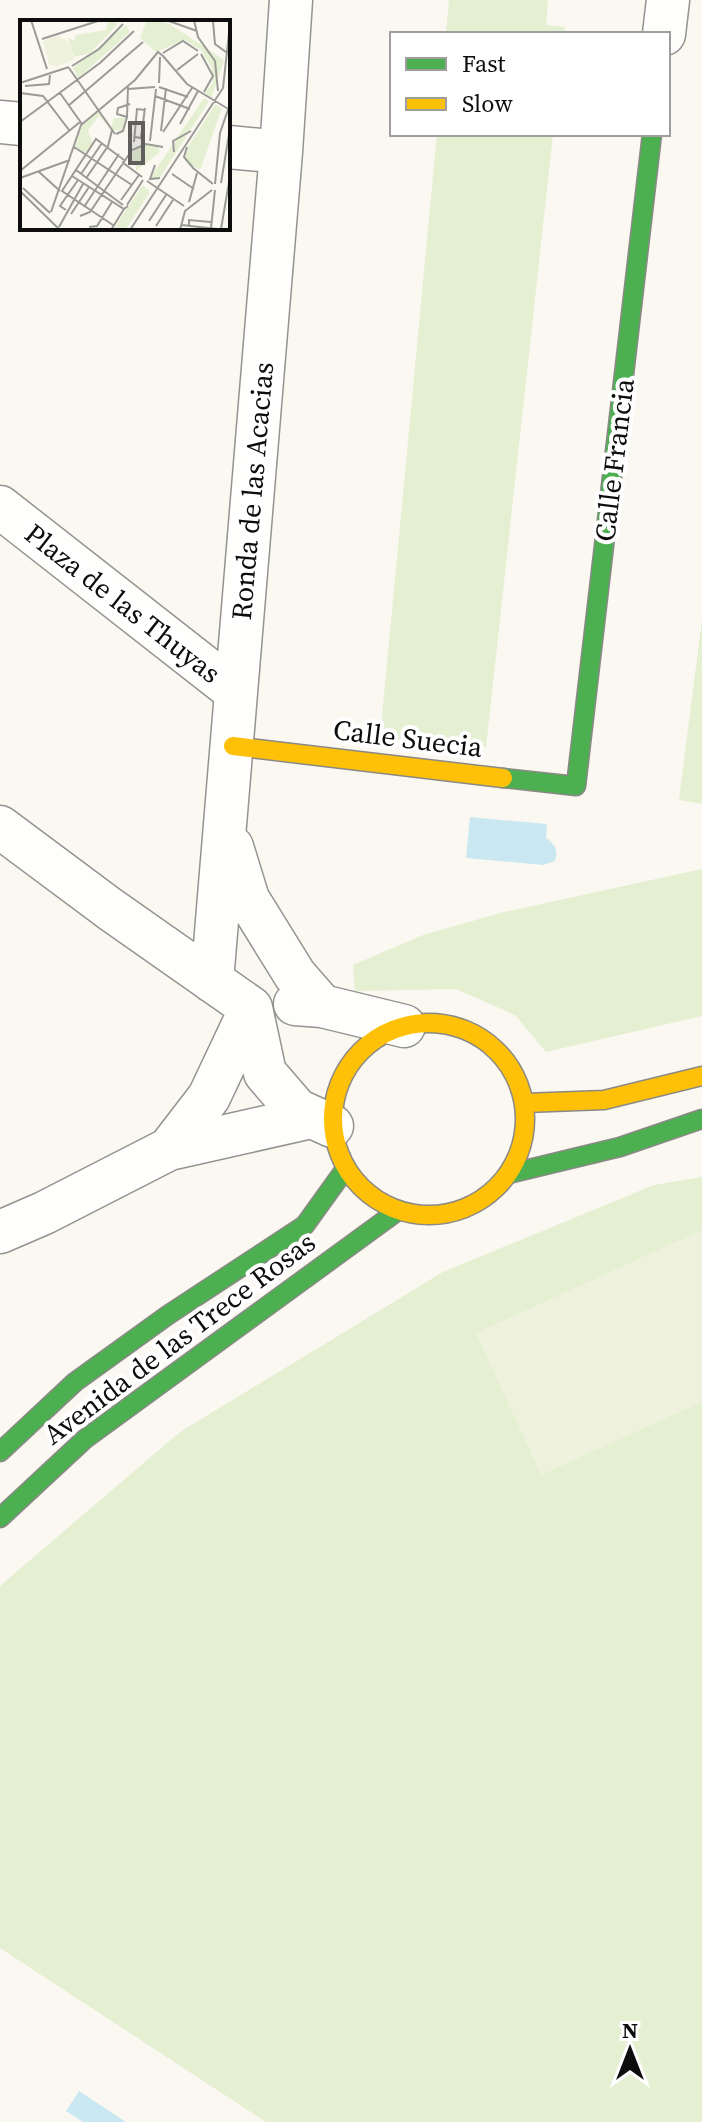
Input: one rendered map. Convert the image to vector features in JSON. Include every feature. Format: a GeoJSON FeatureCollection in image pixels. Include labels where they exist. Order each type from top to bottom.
{"type":"FeatureCollection","features":[{"type":"Feature","properties":{"kind":"street","name":"Ronda de las Acacias"},"geometry":{"type":"LineString","coordinates":[[212,981],[291,0]]}},
{"type":"Feature","properties":{"kind":"street"},"geometry":{"type":"LineString","coordinates":[[664,32],[668,0]]}},
{"type":"Feature","properties":{"kind":"street"},"geometry":{"type":"LineString","coordinates":[[0,122],[20,124]]}},
{"type":"Feature","properties":{"kind":"street","name":"Calle Francia"},"geometry":{"type":"LineString","coordinates":[[576,786],[652,136]]}},
{"type":"Feature","properties":{"kind":"street"},"geometry":{"type":"LineString","coordinates":[[230,147],[281,152]]}},
{"type":"Feature","properties":{"kind":"street","name":"Plaza de las Thuyas"},"geometry":{"type":"LineString","coordinates":[[3,517],[235,691]]}},
{"type":"Feature","properties":{"kind":"street","name":"Calle Suecia"},"geometry":{"type":"LineString","coordinates":[[233,746],[576,786]]}},
{"type":"Feature","properties":{"kind":"street"},"geometry":{"type":"LineString","coordinates":[[226,826],[248,899],[295,975],[322,1006]]}},
{"type":"Feature","properties":{"kind":"street"},"geometry":{"type":"LineString","coordinates":[[0,827],[251,1008],[265,1073],[297,1110],[321,1121],[346,1168],[359,1186],[376,1200],[399,1210],[423,1215],[447,1213],[471,1206],[492,1192],[508,1174],[520,1152],[525,1128],[525,1103],[518,1081],[491,1045],[471,1032],[450,1025],[427,1022],[404,1026],[382,1034],[350,1063],[339,1083],[333,1104],[321,1121],[169,1149],[0,1232]]}},
{"type":"Feature","properties":{"kind":"street"},"geometry":{"type":"LineString","coordinates":[[251,1008],[275,1003],[322,1006],[404,1026]]}},
{"type":"Feature","properties":{"kind":"street"},"geometry":{"type":"LineString","coordinates":[[169,1149],[209,1097],[251,1008]]}},
{"type":"Feature","properties":{"kind":"street"},"geometry":{"type":"LineString","coordinates":[[525,1103],[604,1100],[702,1076]]}},
{"type":"Feature","properties":{"kind":"street"},"geometry":{"type":"LineString","coordinates":[[508,1174],[620,1147],[702,1119]]}},
{"type":"Feature","properties":{"kind":"street","name":"Avenida de las Trece Rosas"},"geometry":{"type":"LineString","coordinates":[[0,1452],[75,1382],[168,1315],[305,1225],[346,1168]]}},
{"type":"Feature","properties":{"kind":"street","name":"Avenida de las Trece Rosas"},"geometry":{"type":"LineString","coordinates":[[0,1518],[85,1439],[399,1210]]}},
{"type":"Feature","properties":{"kind":"street"},"geometry":{"type":"LineString","coordinates":[[0,1249],[44,1213]]}},
{"type":"Feature","properties":{"kind":"green space"},"geometry":{"type":"Polygon","coordinates":[[[449,0],[548,0],[546,25],[565,27],[564,32],[446,32],[449,0]]]}},
{"type":"Feature","properties":{"kind":"green space"},"geometry":{"type":"Polygon","coordinates":[[[437,136],[553,136],[486,747],[380,738],[437,136]]]}},
{"type":"Feature","properties":{"kind":"green space"},"geometry":{"type":"Polygon","coordinates":[[[702,619],[702,804],[679,800],[702,619]]]}},
{"type":"Feature","properties":{"kind":"green space"},"geometry":{"type":"Polygon","coordinates":[[[702,869],[702,1016],[546,1052],[515,1015],[456,989],[355,991],[353,965],[423,935],[504,912],[702,869]]]}},
{"type":"Feature","properties":{"kind":"green space"},"geometry":{"type":"Polygon","coordinates":[[[702,1177],[702,2122],[266,2122],[0,1948],[0,1586],[180,1432],[443,1272],[654,1185],[702,1177]]]}},
{"type":"Feature","properties":{"kind":"green space"},"geometry":{"type":"Polygon","coordinates":[[[702,1230],[702,1402],[541,1475],[476,1333],[702,1230]]]}},
{"type":"Feature","properties":{"kind":"water"},"geometry":{"type":"Polygon","coordinates":[[[470,817],[547,824],[546,838],[555,848],[555,861],[543,865],[466,858],[470,817]]]}},
{"type":"Feature","properties":{"kind":"water"},"geometry":{"type":"Polygon","coordinates":[[[79,2091],[126,2122],[83,2122],[66,2111],[79,2091]]]}},
{"type":"Feature","properties":{"kind":"traffic: fast"},"geometry":{"type":"LineString","coordinates":[[503,778],[576,786],[652,136]]}},
{"type":"Feature","properties":{"kind":"traffic: fast"},"geometry":{"type":"LineString","coordinates":[[508,1174],[620,1147],[702,1119]]}},
{"type":"Feature","properties":{"kind":"traffic: fast"},"geometry":{"type":"LineString","coordinates":[[0,1452],[75,1382],[168,1315],[305,1225],[346,1168]]}},
{"type":"Feature","properties":{"kind":"traffic: fast"},"geometry":{"type":"LineString","coordinates":[[0,1518],[85,1439],[399,1210]]}},
{"type":"Feature","properties":{"kind":"traffic: slow"},"geometry":{"type":"LineString","coordinates":[[233,746],[503,778]]}},
{"type":"Feature","properties":{"kind":"traffic: slow"},"geometry":{"type":"LineString","coordinates":[[429,1023],[466,1030],[497,1051],[518,1082],[525,1119],[518,1156],[497,1187],[466,1208],[429,1215],[392,1208],[361,1187],[340,1156],[333,1119],[340,1082],[361,1051],[392,1030],[429,1023]]}},
{"type":"Feature","properties":{"kind":"traffic: slow"},"geometry":{"type":"LineString","coordinates":[[525,1103],[604,1100],[702,1076]]}}]}
